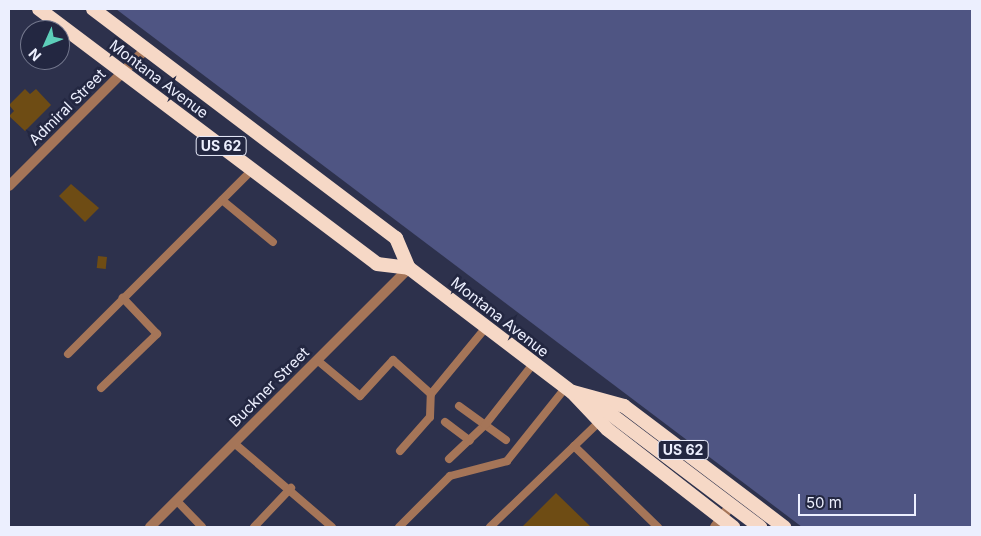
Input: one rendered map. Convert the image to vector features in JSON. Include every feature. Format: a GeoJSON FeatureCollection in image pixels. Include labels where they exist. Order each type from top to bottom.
{"type":"FeatureCollection","features":[{"type":"Feature","properties":{"kind":"highway","name":"Montana Avenue"},"geometry":{"type":"LineString","coordinates":[[40,9],[377,264],[409,268],[487,326],[569,389],[600,421],[718,523],[733,527]]}},
{"type":"Feature","properties":{"kind":"highway","name":"Montana Avenue"},"geometry":{"type":"LineString","coordinates":[[93,9],[396,238],[409,268]]}},
{"type":"Feature","properties":{"kind":"highway","name":"Montana Avenue"},"geometry":{"type":"LineString","coordinates":[[569,389],[624,406],[784,527]]}},
{"type":"Feature","properties":{"kind":"highway"},"geometry":{"type":"LineString","coordinates":[[586,395],[760,527]]}},
{"type":"Feature","properties":{"kind":"street","name":"Admiral Street"},"geometry":{"type":"LineString","coordinates":[[9,186],[146,49]]}},
{"type":"Feature","properties":{"kind":"street","name":"Buckner Street"},"geometry":{"type":"LineString","coordinates":[[150,527],[409,268]]}},
{"type":"Feature","properties":{"kind":"street"},"geometry":{"type":"LineString","coordinates":[[718,523],[731,505]]}},
{"type":"Feature","properties":{"kind":"lane"},"geometry":{"type":"LineString","coordinates":[[68,354],[252,170]]}},
{"type":"Feature","properties":{"kind":"lane"},"geometry":{"type":"LineString","coordinates":[[222,200],[273,242]]}},
{"type":"Feature","properties":{"kind":"lane"},"geometry":{"type":"LineString","coordinates":[[101,388],[157,334],[123,298]]}},
{"type":"Feature","properties":{"kind":"lane"},"geometry":{"type":"LineString","coordinates":[[400,451],[430,417],[431,394],[487,326]]}},
{"type":"Feature","properties":{"kind":"lane"},"geometry":{"type":"LineString","coordinates":[[317,360],[360,396],[393,360],[431,394]]}},
{"type":"Feature","properties":{"kind":"lane"},"geometry":{"type":"LineString","coordinates":[[448,459],[470,441],[485,425],[534,364]]}},
{"type":"Feature","properties":{"kind":"lane"},"geometry":{"type":"LineString","coordinates":[[399,527],[450,476],[507,460],[569,389]]}},
{"type":"Feature","properties":{"kind":"lane"},"geometry":{"type":"LineString","coordinates":[[459,406],[506,440]]}},
{"type":"Feature","properties":{"kind":"lane"},"geometry":{"type":"LineString","coordinates":[[490,527],[600,421]]}},
{"type":"Feature","properties":{"kind":"lane"},"geometry":{"type":"LineString","coordinates":[[445,422],[470,441]]}},
{"type":"Feature","properties":{"kind":"lane"},"geometry":{"type":"LineString","coordinates":[[234,443],[262,470],[291,488],[332,527]]}},
{"type":"Feature","properties":{"kind":"lane"},"geometry":{"type":"LineString","coordinates":[[574,446],[658,527]]}},
{"type":"Feature","properties":{"kind":"lane"},"geometry":{"type":"LineString","coordinates":[[254,527],[291,488]]}},
{"type":"Feature","properties":{"kind":"lane"},"geometry":{"type":"LineString","coordinates":[[177,500],[202,527]]}},
{"type":"Feature","properties":{"kind":"shaded area"},"geometry":{"type":"Polygon","coordinates":[[[116,9],[972,9],[972,527],[802,527],[116,9]]]}},
{"type":"Feature","properties":{"kind":"building"},"geometry":{"type":"Polygon","coordinates":[[[25,89],[30,94],[36,89],[51,105],[25,131],[9,116],[14,111],[9,105],[25,89]]]}},
{"type":"Feature","properties":{"kind":"building"},"geometry":{"type":"Polygon","coordinates":[[[71,184],[99,208],[85,222],[59,196],[71,184]]]}},
{"type":"Feature","properties":{"kind":"building"},"geometry":{"type":"Polygon","coordinates":[[[98,256],[107,257],[106,269],[97,268],[98,256]]]}},
{"type":"Feature","properties":{"kind":"building"},"geometry":{"type":"Polygon","coordinates":[[[556,493],[591,527],[522,527],[556,493]]]}}]}
